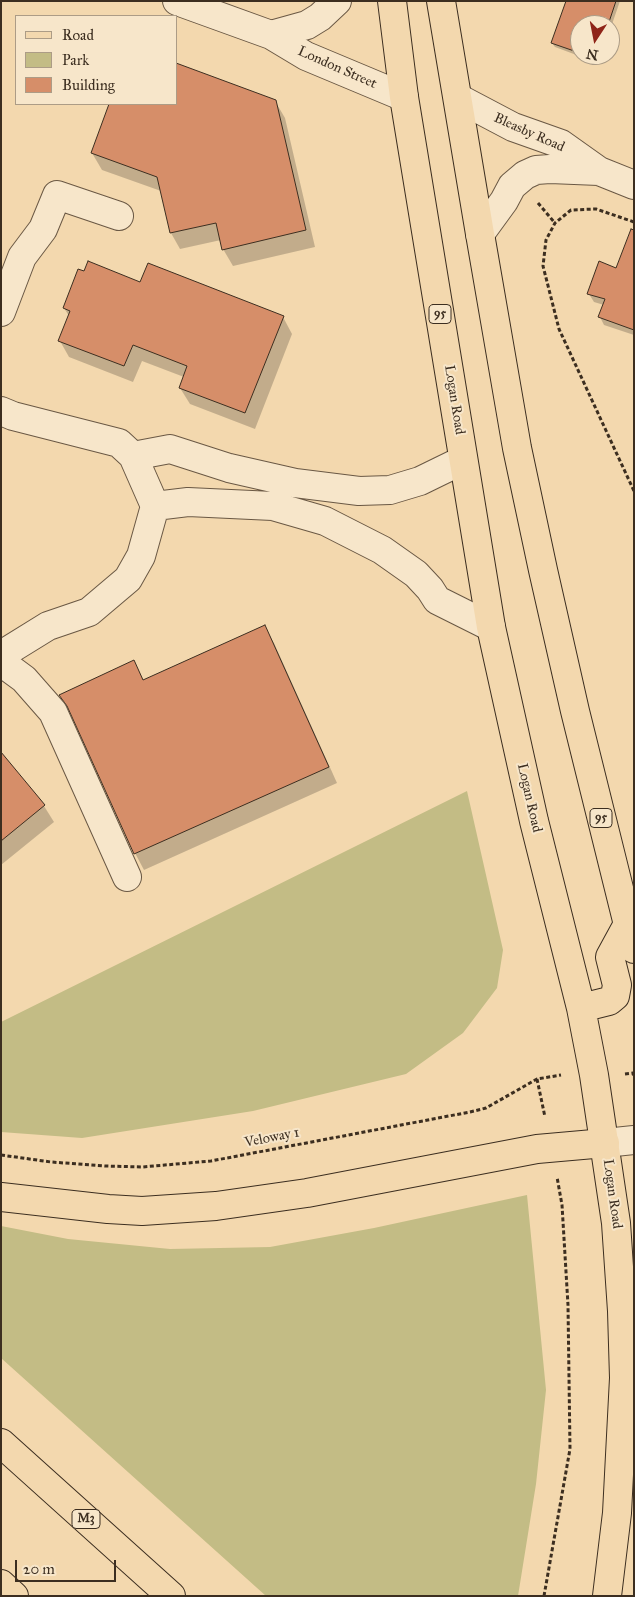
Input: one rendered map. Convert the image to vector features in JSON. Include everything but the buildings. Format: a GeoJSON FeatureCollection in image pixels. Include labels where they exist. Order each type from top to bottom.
{"type":"FeatureCollection","features":[{"type":"Feature","properties":{"kind":"main road","name":"Logan Road"},"geometry":{"type":"LineString","coordinates":[[392,1],[404,97],[491,627],[530,802],[581,1008],[605,1143],[619,1256],[624,1378],[617,1513],[607,1596]]}},
{"type":"Feature","properties":{"kind":"main road","name":"95"},"geometry":{"type":"LineString","coordinates":[[441,1],[517,448],[575,711],[631,937]]}},
{"type":"Feature","properties":{"kind":"main road"},"geometry":{"type":"LineString","coordinates":[[581,1008],[609,1001],[615,996],[617,985],[610,957],[631,937]]}},
{"type":"Feature","properties":{"kind":"main road"},"geometry":{"type":"LineString","coordinates":[[1,1197],[108,1210],[142,1211],[207,1207],[307,1193],[551,1147],[605,1143]]}},
{"type":"Feature","properties":{"kind":"main road","name":"M3"},"geometry":{"type":"LineString","coordinates":[[1,1443],[171,1596]]}},
{"type":"Feature","properties":{"kind":"main road"},"geometry":{"type":"LineString","coordinates":[[1,1584],[14,1596]]}},
{"type":"Feature","properties":{"kind":"street","name":"London Street"},"geometry":{"type":"LineString","coordinates":[[177,1],[271,35],[306,56],[404,97]]}},
{"type":"Feature","properties":{"kind":"street","name":"London Street"},"geometry":{"type":"LineString","coordinates":[[271,35],[307,25],[320,17],[337,1]]}},
{"type":"Feature","properties":{"kind":"street","name":"Bleasby Road"},"geometry":{"type":"LineString","coordinates":[[458,98],[513,127],[561,144],[599,171],[634,185]]}},
{"type":"Feature","properties":{"kind":"street","name":"Bleasby Road"},"geometry":{"type":"LineString","coordinates":[[480,234],[504,201],[512,186],[526,175],[536,170],[550,169],[599,171]]}},
{"type":"Feature","properties":{"kind":"street"},"geometry":{"type":"LineString","coordinates":[[1,312],[22,257],[43,229],[57,195],[119,216]]}},
{"type":"Feature","properties":{"kind":"street"},"geometry":{"type":"LineString","coordinates":[[1,412],[119,444],[133,456],[155,506],[141,556],[128,579],[89,612],[48,626],[1,654]]}},
{"type":"Feature","properties":{"kind":"street"},"geometry":{"type":"LineString","coordinates":[[133,456],[170,449],[229,468],[295,484],[359,491],[390,490],[420,481],[463,460]]}},
{"type":"Feature","properties":{"kind":"street"},"geometry":{"type":"LineString","coordinates":[[155,506],[188,502],[273,506],[325,522],[382,550],[416,574],[437,600],[491,627]]}},
{"type":"Feature","properties":{"kind":"street"},"geometry":{"type":"LineString","coordinates":[[1,662],[24,679],[52,712],[126,877]]}},
{"type":"Feature","properties":{"kind":"street"},"geometry":{"type":"LineString","coordinates":[[605,1143],[634,1140]]}},
{"type":"Feature","properties":{"kind":"path"},"geometry":{"type":"LineString","coordinates":[[533,198],[555,223]]}},
{"type":"Feature","properties":{"kind":"path"},"geometry":{"type":"LineString","coordinates":[[634,222],[596,209],[571,210],[555,223],[546,240],[542,266],[559,329],[634,491]]}},
{"type":"Feature","properties":{"kind":"path","name":"Veloway 1"},"geometry":{"type":"LineString","coordinates":[[1,1156],[51,1162],[142,1167],[211,1161],[486,1108],[537,1078],[551,1147]]}},
{"type":"Feature","properties":{"kind":"path"},"geometry":{"type":"LineString","coordinates":[[544,1596],[570,1449],[568,1305],[562,1205],[551,1147]]}},
{"type":"Feature","properties":{"kind":"green space"},"geometry":{"type":"Polygon","coordinates":[[[467,791],[503,950],[497,988],[463,1033],[406,1074],[253,1111],[82,1138],[1,1132],[1,1022],[467,791]]]}},
{"type":"Feature","properties":{"kind":"green space"},"geometry":{"type":"Polygon","coordinates":[[[527,1195],[546,1390],[536,1484],[518,1596],[266,1596],[1,1358],[1,1226],[68,1239],[170,1249],[270,1247],[374,1228],[527,1195]]]}}]}
